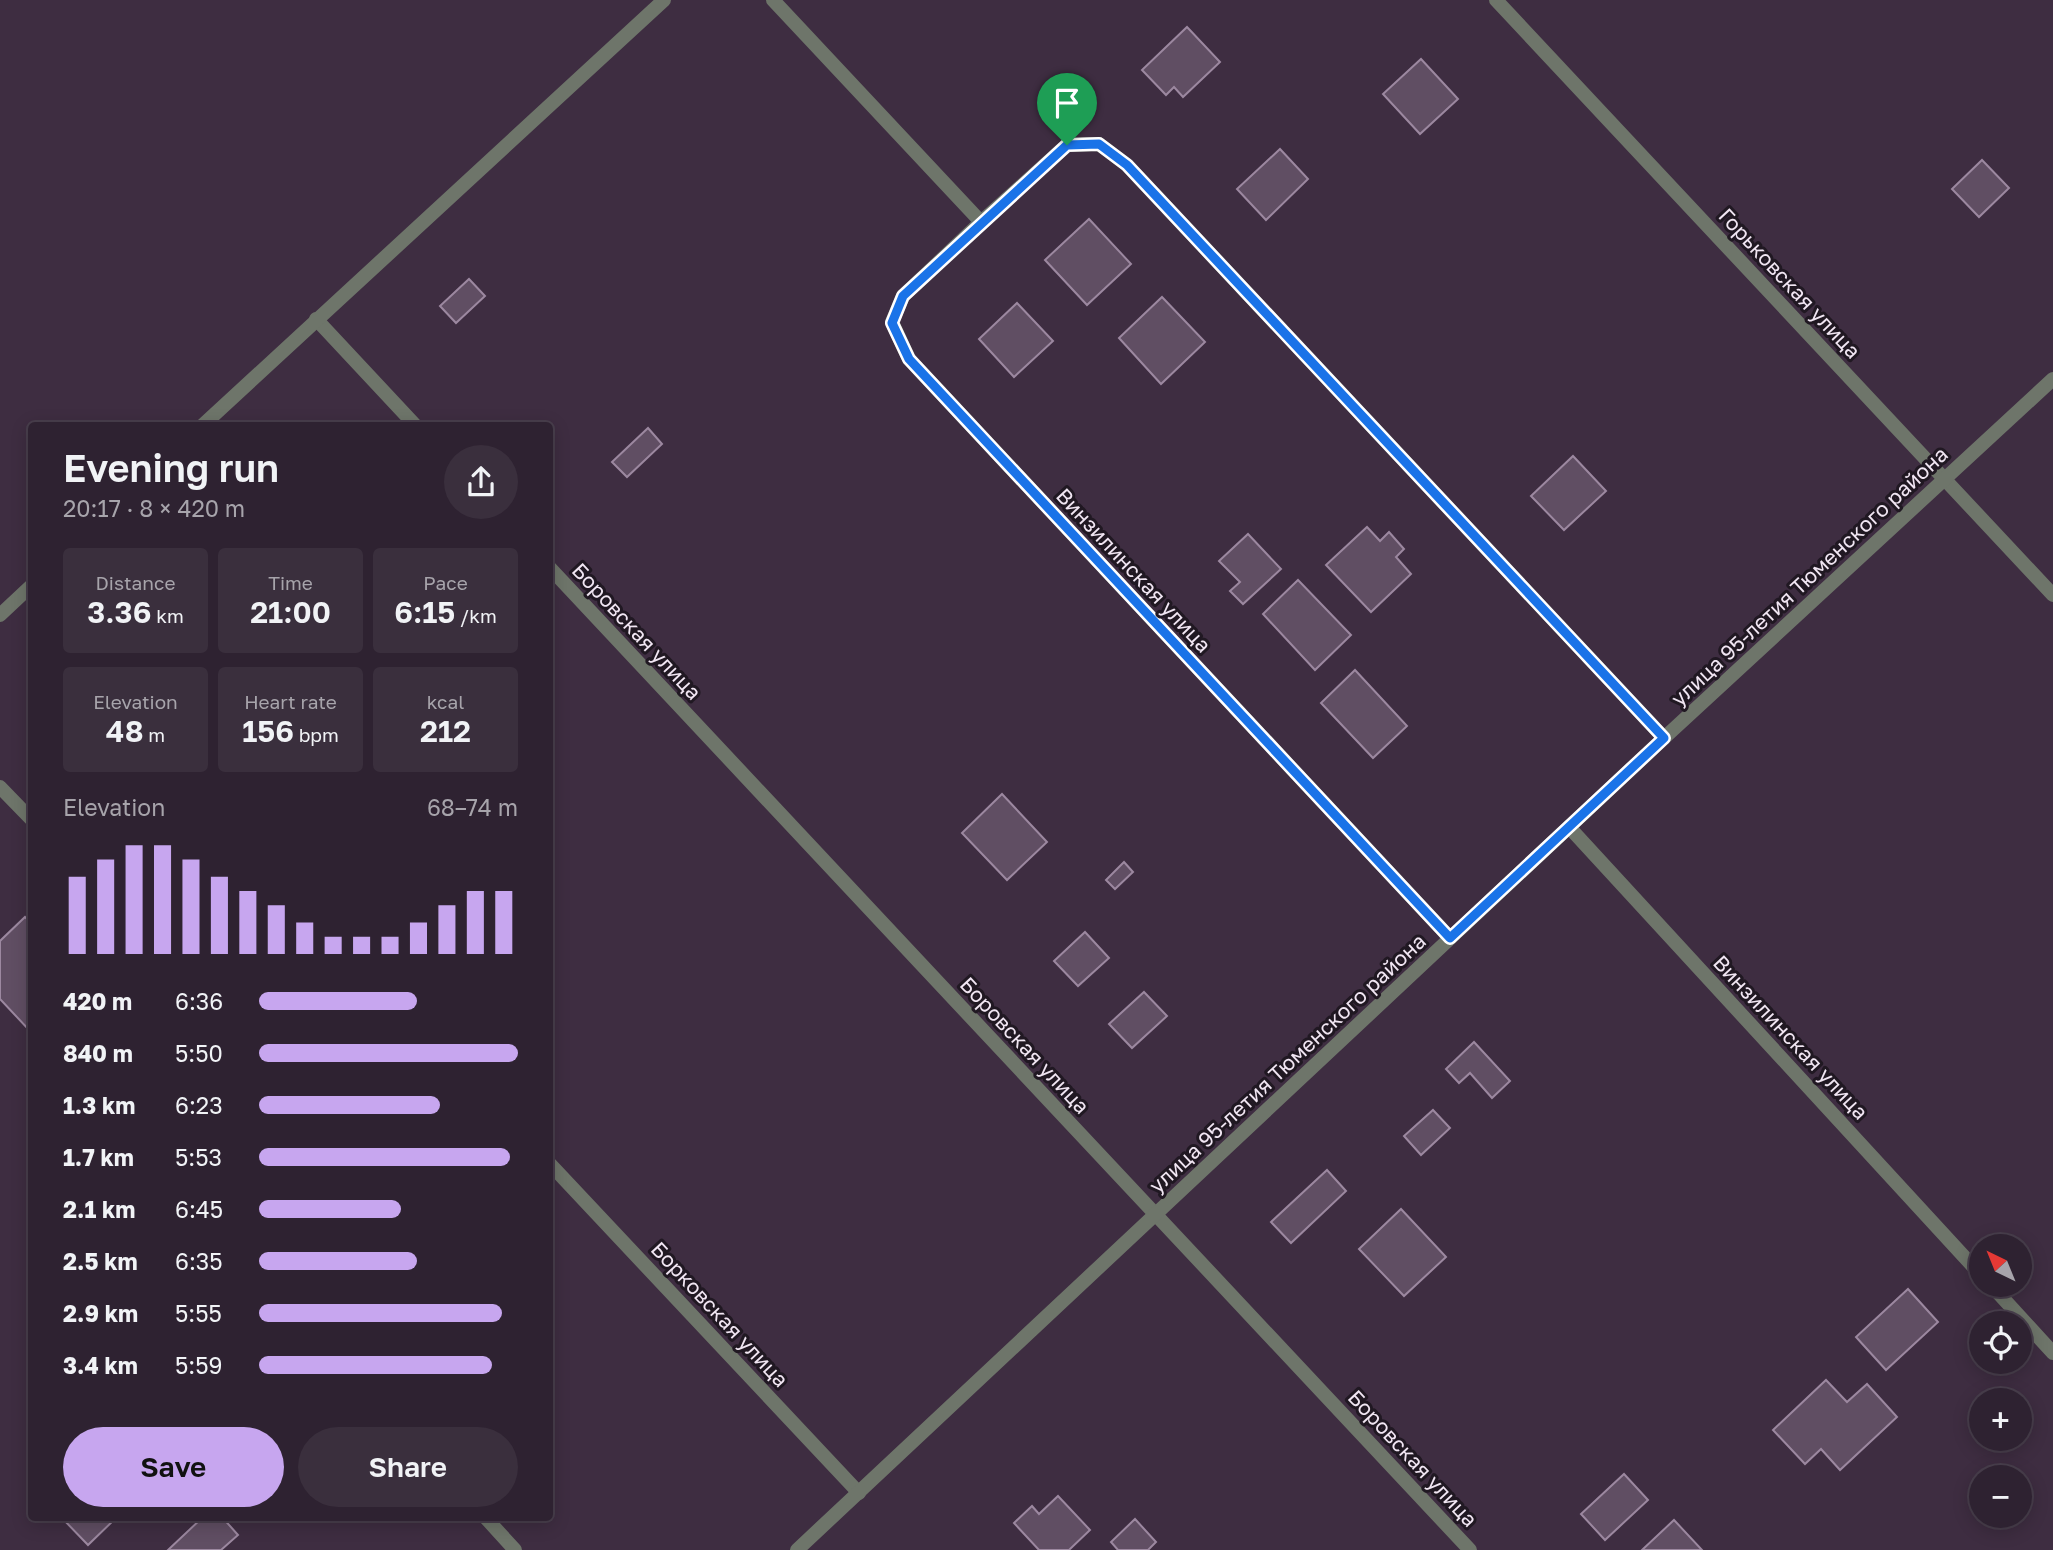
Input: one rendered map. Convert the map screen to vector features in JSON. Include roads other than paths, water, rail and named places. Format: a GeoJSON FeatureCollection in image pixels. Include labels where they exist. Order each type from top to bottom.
{"type":"FeatureCollection","features":[{"type":"Feature","properties":{"kind":"street"},"geometry":{"type":"LineString","coordinates":[[206,422],[664,0]]}},
{"type":"Feature","properties":{"kind":"street"},"geometry":{"type":"LineString","coordinates":[[773,0],[981,222]]}},
{"type":"Feature","properties":{"kind":"street","name":"Горьковская улица"},"geometry":{"type":"LineString","coordinates":[[1496,0],[2053,595]]}},
{"type":"Feature","properties":{"kind":"street","name":"Винзилинская улица"},"geometry":{"type":"LineString","coordinates":[[1450,938],[909,359],[892,323],[903,296],[981,222],[1067,145],[1099,144],[1127,165],[1664,738]]}},
{"type":"Feature","properties":{"kind":"street"},"geometry":{"type":"LineString","coordinates":[[316,320],[412,422]]}},
{"type":"Feature","properties":{"kind":"street","name":"улица 95-летия Тюменского района"},"geometry":{"type":"LineString","coordinates":[[797,1550],[1664,738],[2053,379]]}},
{"type":"Feature","properties":{"kind":"street","name":"Боровская улица"},"geometry":{"type":"LineString","coordinates":[[553,571],[1470,1550]]}},
{"type":"Feature","properties":{"kind":"street"},"geometry":{"type":"LineString","coordinates":[[0,615],[28,590]]}},
{"type":"Feature","properties":{"kind":"street"},"geometry":{"type":"LineString","coordinates":[[0,787],[28,816]]}},
{"type":"Feature","properties":{"kind":"street","name":"Винзилинская улица"},"geometry":{"type":"LineString","coordinates":[[1569,827],[1969,1262]]}},
{"type":"Feature","properties":{"kind":"street","name":"Борковская улица"},"geometry":{"type":"LineString","coordinates":[[553,1167],[859,1493]]}},
{"type":"Feature","properties":{"kind":"street"},"geometry":{"type":"LineString","coordinates":[[2002,1297],[2053,1353]]}},
{"type":"Feature","properties":{"kind":"street"},"geometry":{"type":"LineString","coordinates":[[489,1521],[515,1550]]}}]}
